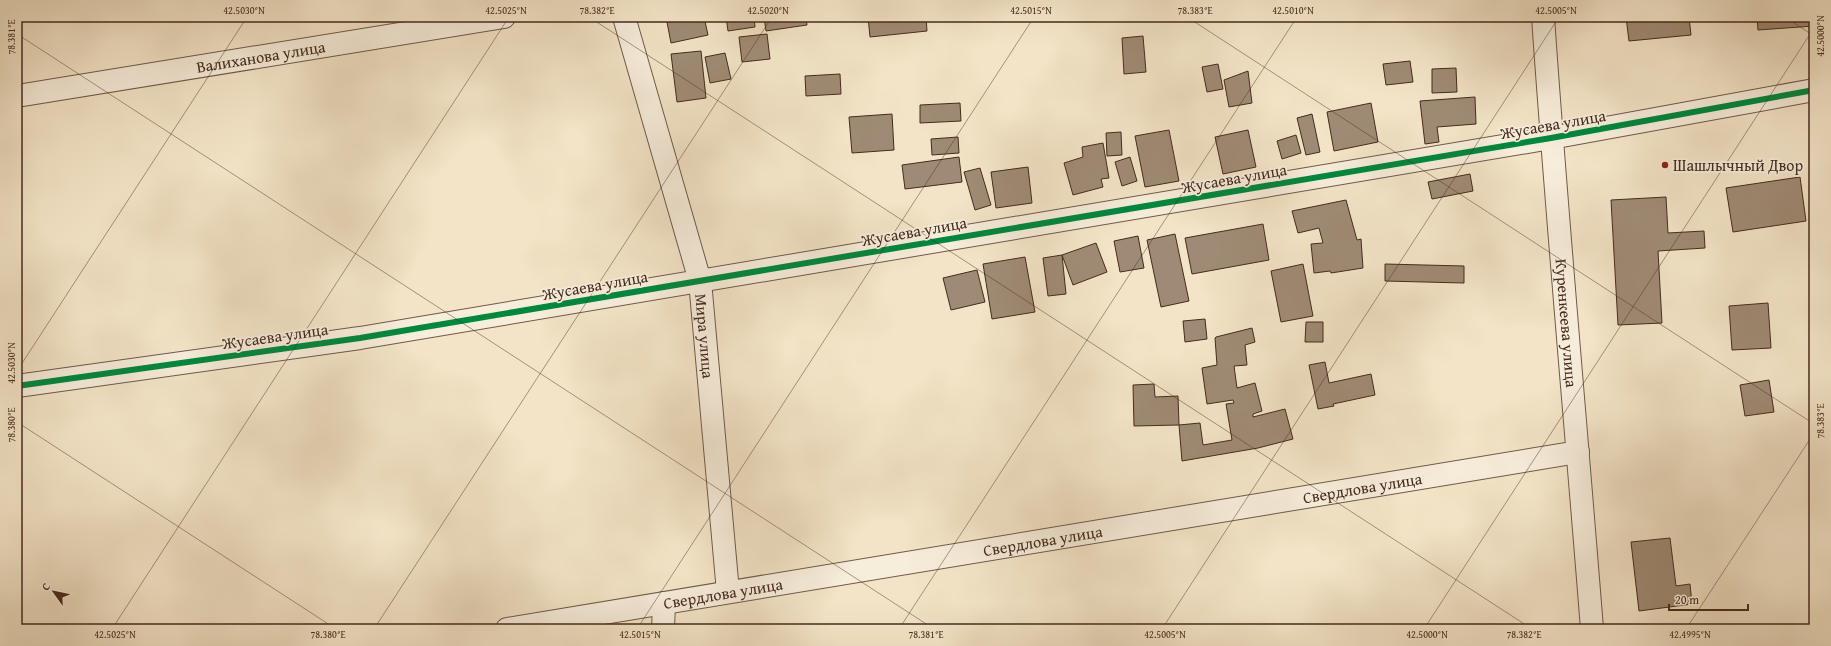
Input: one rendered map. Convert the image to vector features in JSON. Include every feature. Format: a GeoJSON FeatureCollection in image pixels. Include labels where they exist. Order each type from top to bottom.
{"type":"FeatureCollection","features":[{"type":"Feature","properties":{"kind":"street","name":"Валиханова улица"},"geometry":{"type":"LineString","coordinates":[[17,96],[504,17]]}},
{"type":"Feature","properties":{"kind":"street","name":"Мира улица"},"geometry":{"type":"LineString","coordinates":[[624,17],[700,280],[728,592]]}},
{"type":"Feature","properties":{"kind":"street","name":"Куренкеева улица"},"geometry":{"type":"LineString","coordinates":[[1543,17],[1551,138],[1592,629]]}},
{"type":"Feature","properties":{"kind":"street","name":"Жусаева улица"},"geometry":{"type":"LineString","coordinates":[[17,386],[360,338],[1551,138],[1814,90]]}},
{"type":"Feature","properties":{"kind":"street","name":"Свердлова улица"},"geometry":{"type":"LineString","coordinates":[[507,629],[1578,452]]}},
{"type":"Feature","properties":{"kind":"street"},"geometry":{"type":"LineString","coordinates":[[664,603],[664,629]]}},
{"type":"Feature","properties":{"kind":"building"},"geometry":{"type":"Polygon","coordinates":[[[666,17],[704,17],[708,35],[671,43],[666,17]]]}},
{"type":"Feature","properties":{"kind":"building"},"geometry":{"type":"Polygon","coordinates":[[[726,17],[754,17],[755,27],[728,31],[726,17]]]}},
{"type":"Feature","properties":{"kind":"building"},"geometry":{"type":"Polygon","coordinates":[[[764,17],[806,17],[807,25],[766,31],[764,17]]]}},
{"type":"Feature","properties":{"kind":"building"},"geometry":{"type":"Polygon","coordinates":[[[868,17],[926,17],[927,31],[870,37],[868,17]]]}},
{"type":"Feature","properties":{"kind":"building"},"geometry":{"type":"Polygon","coordinates":[[[1626,17],[1689,17],[1691,35],[1629,41],[1626,17]]]}},
{"type":"Feature","properties":{"kind":"building"},"geometry":{"type":"Polygon","coordinates":[[[1757,17],[1814,17],[1814,26],[1758,30],[1757,17]]]}},
{"type":"Feature","properties":{"kind":"building"},"geometry":{"type":"Polygon","coordinates":[[[767,34],[770,59],[742,62],[739,37],[767,34]]]}},
{"type":"Feature","properties":{"kind":"building"},"geometry":{"type":"Polygon","coordinates":[[[1143,36],[1146,72],[1124,74],[1122,38],[1143,36]]]}},
{"type":"Feature","properties":{"kind":"building"},"geometry":{"type":"Polygon","coordinates":[[[701,51],[706,98],[677,102],[671,54],[701,51]]]}},
{"type":"Feature","properties":{"kind":"building"},"geometry":{"type":"Polygon","coordinates":[[[725,53],[731,79],[710,83],[705,57],[725,53]]]}},
{"type":"Feature","properties":{"kind":"building"},"geometry":{"type":"Polygon","coordinates":[[[1410,61],[1413,82],[1386,85],[1383,64],[1410,61]]]}},
{"type":"Feature","properties":{"kind":"building"},"geometry":{"type":"Polygon","coordinates":[[[1218,64],[1223,89],[1207,92],[1202,67],[1218,64]]]}},
{"type":"Feature","properties":{"kind":"building"},"geometry":{"type":"Polygon","coordinates":[[[1456,68],[1457,92],[1432,93],[1432,69],[1456,68]]]}},
{"type":"Feature","properties":{"kind":"building"},"geometry":{"type":"Polygon","coordinates":[[[1248,71],[1252,103],[1229,107],[1224,80],[1248,71]]]}},
{"type":"Feature","properties":{"kind":"building"},"geometry":{"type":"Polygon","coordinates":[[[840,74],[841,94],[806,96],[805,76],[840,74]]]}},
{"type":"Feature","properties":{"kind":"building"},"geometry":{"type":"Polygon","coordinates":[[[1475,97],[1476,124],[1437,127],[1439,142],[1425,144],[1420,101],[1475,97]]]}},
{"type":"Feature","properties":{"kind":"building"},"geometry":{"type":"Polygon","coordinates":[[[960,103],[961,121],[920,123],[920,105],[960,103]]]}},
{"type":"Feature","properties":{"kind":"building"},"geometry":{"type":"Polygon","coordinates":[[[1371,103],[1378,142],[1334,151],[1327,112],[1371,103]]]}},
{"type":"Feature","properties":{"kind":"building"},"geometry":{"type":"Polygon","coordinates":[[[892,114],[894,150],[852,153],[849,117],[892,114]]]}},
{"type":"Feature","properties":{"kind":"building"},"geometry":{"type":"Polygon","coordinates":[[[1312,114],[1320,152],[1306,155],[1297,118],[1312,114]]]}},
{"type":"Feature","properties":{"kind":"building"},"geometry":{"type":"Polygon","coordinates":[[[1169,130],[1179,181],[1145,187],[1135,136],[1169,130]]]}},
{"type":"Feature","properties":{"kind":"building"},"geometry":{"type":"Polygon","coordinates":[[[1248,130],[1256,167],[1223,174],[1215,137],[1248,130]]]}},
{"type":"Feature","properties":{"kind":"building"},"geometry":{"type":"Polygon","coordinates":[[[1121,132],[1122,155],[1107,156],[1106,133],[1121,132]]]}},
{"type":"Feature","properties":{"kind":"building"},"geometry":{"type":"Polygon","coordinates":[[[1296,135],[1301,153],[1282,159],[1277,141],[1296,135]]]}},
{"type":"Feature","properties":{"kind":"building"},"geometry":{"type":"Polygon","coordinates":[[[958,137],[959,153],[932,155],[931,139],[958,137]]]}},
{"type":"Feature","properties":{"kind":"building"},"geometry":{"type":"Polygon","coordinates":[[[1103,143],[1109,178],[1101,179],[1103,187],[1073,195],[1064,163],[1083,157],[1082,147],[1103,143]]]}},
{"type":"Feature","properties":{"kind":"building"},"geometry":{"type":"Polygon","coordinates":[[[959,157],[962,182],[905,189],[902,165],[959,157]]]}},
{"type":"Feature","properties":{"kind":"building"},"geometry":{"type":"Polygon","coordinates":[[[1130,157],[1137,181],[1122,186],[1115,162],[1130,157]]]}},
{"type":"Feature","properties":{"kind":"building"},"geometry":{"type":"Polygon","coordinates":[[[1028,167],[1032,203],[996,208],[991,172],[1028,167]]]}},
{"type":"Feature","properties":{"kind":"building"},"geometry":{"type":"Polygon","coordinates":[[[980,168],[991,205],[975,210],[964,172],[980,168]]]}},
{"type":"Feature","properties":{"kind":"building"},"geometry":{"type":"Polygon","coordinates":[[[1470,174],[1473,191],[1432,199],[1428,182],[1470,174]]]}},
{"type":"Feature","properties":{"kind":"building"},"geometry":{"type":"Polygon","coordinates":[[[1800,177],[1806,221],[1733,232],[1726,188],[1800,177]]]}},
{"type":"Feature","properties":{"kind":"building"},"geometry":{"type":"Polygon","coordinates":[[[1666,197],[1668,233],[1704,231],[1705,248],[1658,251],[1662,323],[1618,325],[1611,200],[1666,197]]]}},
{"type":"Feature","properties":{"kind":"building"},"geometry":{"type":"Polygon","coordinates":[[[1346,200],[1357,240],[1361,239],[1363,268],[1331,273],[1330,271],[1314,273],[1311,244],[1323,243],[1319,228],[1298,233],[1292,211],[1346,200]]]}},
{"type":"Feature","properties":{"kind":"building"},"geometry":{"type":"Polygon","coordinates":[[[1263,224],[1269,260],[1192,274],[1185,238],[1263,224]]]}},
{"type":"Feature","properties":{"kind":"building"},"geometry":{"type":"Polygon","coordinates":[[[1175,234],[1189,301],[1161,307],[1147,240],[1175,234]]]}},
{"type":"Feature","properties":{"kind":"building"},"geometry":{"type":"Polygon","coordinates":[[[1138,236],[1144,268],[1120,272],[1114,241],[1138,236]]]}},
{"type":"Feature","properties":{"kind":"building"},"geometry":{"type":"Polygon","coordinates":[[[1096,243],[1107,272],[1073,285],[1062,255],[1096,243]]]}},
{"type":"Feature","properties":{"kind":"building"},"geometry":{"type":"Polygon","coordinates":[[[1062,255],[1066,294],[1048,296],[1043,258],[1062,255]]]}},
{"type":"Feature","properties":{"kind":"building"},"geometry":{"type":"Polygon","coordinates":[[[1025,257],[1035,312],[992,319],[983,264],[1025,257]]]}},
{"type":"Feature","properties":{"kind":"building"},"geometry":{"type":"Polygon","coordinates":[[[1303,264],[1313,316],[1281,322],[1271,271],[1303,264]]]}},
{"type":"Feature","properties":{"kind":"building"},"geometry":{"type":"Polygon","coordinates":[[[1385,264],[1464,266],[1464,283],[1385,281],[1385,264]]]}},
{"type":"Feature","properties":{"kind":"building"},"geometry":{"type":"Polygon","coordinates":[[[977,270],[985,302],[951,310],[943,278],[977,270]]]}},
{"type":"Feature","properties":{"kind":"building"},"geometry":{"type":"Polygon","coordinates":[[[1768,303],[1771,348],[1732,350],[1729,306],[1768,303]]]}},
{"type":"Feature","properties":{"kind":"building"},"geometry":{"type":"Polygon","coordinates":[[[1205,319],[1207,339],[1185,342],[1183,321],[1205,319]]]}},
{"type":"Feature","properties":{"kind":"building"},"geometry":{"type":"Polygon","coordinates":[[[1306,322],[1323,322],[1323,342],[1305,342],[1306,322]]]}},
{"type":"Feature","properties":{"kind":"building"},"geometry":{"type":"Polygon","coordinates":[[[1252,328],[1255,342],[1245,345],[1247,365],[1234,366],[1237,388],[1255,383],[1262,411],[1253,414],[1253,417],[1285,409],[1293,439],[1258,448],[1182,461],[1179,425],[1200,423],[1203,445],[1232,440],[1226,404],[1234,403],[1233,400],[1207,404],[1202,368],[1217,365],[1216,337],[1252,328]]]}},
{"type":"Feature","properties":{"kind":"building"},"geometry":{"type":"Polygon","coordinates":[[[1325,362],[1329,383],[1371,374],[1375,395],[1333,404],[1334,406],[1318,409],[1309,365],[1325,362]]]}},
{"type":"Feature","properties":{"kind":"building"},"geometry":{"type":"Polygon","coordinates":[[[1769,380],[1774,412],[1745,416],[1740,385],[1769,380]]]}},
{"type":"Feature","properties":{"kind":"building"},"geometry":{"type":"Polygon","coordinates":[[[1154,384],[1155,397],[1178,396],[1179,425],[1134,426],[1133,385],[1154,384]]]}},
{"type":"Feature","properties":{"kind":"building"},"geometry":{"type":"Polygon","coordinates":[[[1670,538],[1676,586],[1690,584],[1692,604],[1639,611],[1631,542],[1670,538]]]}},
{"type":"Feature","properties":{"kind":"cycle path"},"geometry":{"type":"LineString","coordinates":[[17,386],[360,338],[1551,138],[1814,90]]}},
{"type":"Feature","properties":{"kind":"place","name":"Шашлычный Двор"},"geometry":{"type":"Point","coordinates":[1665,165]}}]}
